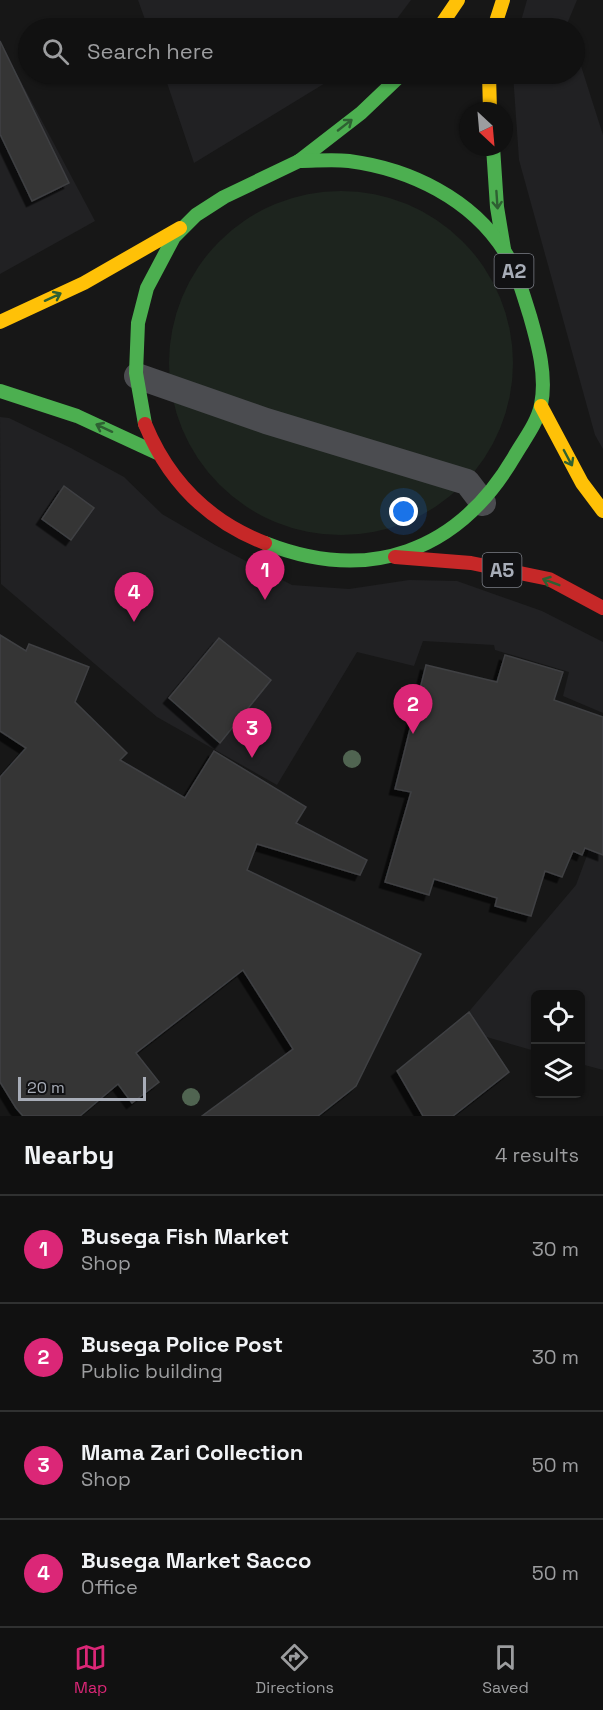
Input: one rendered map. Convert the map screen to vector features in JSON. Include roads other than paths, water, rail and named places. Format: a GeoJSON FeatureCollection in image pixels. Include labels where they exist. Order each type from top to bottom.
{"type":"FeatureCollection","features":[{"type":"Feature","properties":{"kind":"main road"},"geometry":{"type":"LineString","coordinates":[[446,18],[458,0]]}},
{"type":"Feature","properties":{"kind":"main road"},"geometry":{"type":"LineString","coordinates":[[497,18],[503,0]]}},
{"type":"Feature","properties":{"kind":"main road","name":"A2"},"geometry":{"type":"LineString","coordinates":[[0,322],[84,283],[180,228],[211,205],[299,161],[361,113],[391,84]]}},
{"type":"Feature","properties":{"kind":"main road"},"geometry":{"type":"LineString","coordinates":[[489,84],[490,102]]}},
{"type":"Feature","properties":{"kind":"main road","name":"A2"},"geometry":{"type":"LineString","coordinates":[[494,156],[497,207],[504,252]]}},
{"type":"Feature","properties":{"kind":"main road","name":"A2"},"geometry":{"type":"LineString","coordinates":[[180,228],[143,296],[137,348],[139,410],[157,453],[179,485],[204,511],[231,530],[291,554],[328,560],[394,556],[441,535],[483,503],[505,472],[541,406],[537,340],[520,285],[504,252],[479,220],[447,193],[398,173],[350,161],[299,161]]}},
{"type":"Feature","properties":{"kind":"main road"},"geometry":{"type":"LineString","coordinates":[[0,391],[76,416],[157,453]]}},
{"type":"Feature","properties":{"kind":"main road"},"geometry":{"type":"LineString","coordinates":[[541,406],[582,483],[603,511]]}},
{"type":"Feature","properties":{"kind":"main road","name":"A5"},"geometry":{"type":"LineString","coordinates":[[394,556],[471,563],[549,579],[603,608]]}},
{"type":"Feature","properties":{"kind":"lane"},"geometry":{"type":"LineString","coordinates":[[137,376],[266,421],[467,482],[483,503]]}},
{"type":"Feature","properties":{"kind":"place","name":"Busega Fish Market"},"geometry":{"type":"Point","coordinates":[265,600]}},
{"type":"Feature","properties":{"kind":"place","name":"Busega Market Sacco"},"geometry":{"type":"Point","coordinates":[134,622]}},
{"type":"Feature","properties":{"kind":"place","name":"Busega Police Post"},"geometry":{"type":"Point","coordinates":[413,734]}},
{"type":"Feature","properties":{"kind":"place","name":"Mama Zari Collection"},"geometry":{"type":"Point","coordinates":[252,758]}}]}
